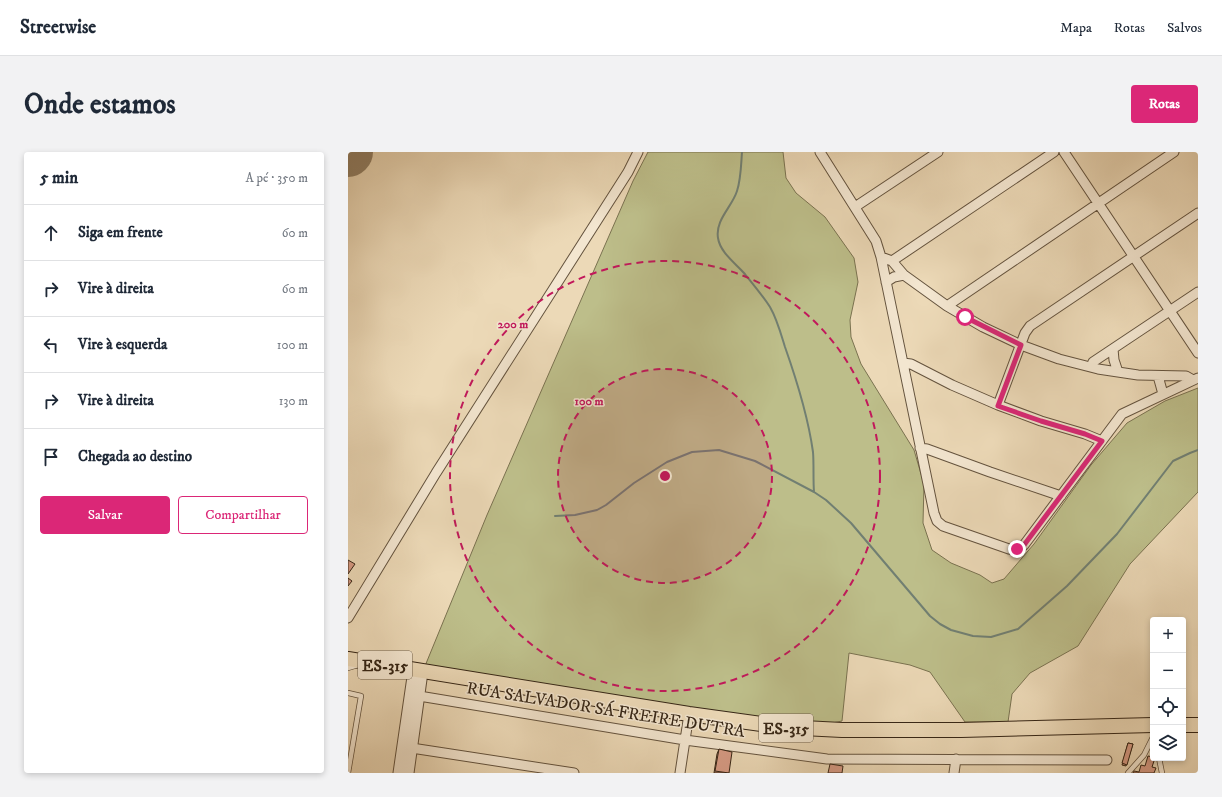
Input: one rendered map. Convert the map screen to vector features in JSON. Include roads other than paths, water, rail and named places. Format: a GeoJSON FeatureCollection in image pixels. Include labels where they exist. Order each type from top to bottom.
{"type":"FeatureCollection","features":[{"type":"Feature","properties":{"kind":"main road","name":"ES-315"},"geometry":{"type":"LineString","coordinates":[[348,659],[783,728],[842,730],[961,730],[1150,725]]}},
{"type":"Feature","properties":{"kind":"main road"},"geometry":{"type":"LineString","coordinates":[[1186,725],[1198,725]]}},
{"type":"Feature","properties":{"kind":"street"},"geometry":{"type":"LineString","coordinates":[[348,618],[436,473],[628,172],[638,152]]}},
{"type":"Feature","properties":{"kind":"street"},"geometry":{"type":"LineString","coordinates":[[820,152],[876,241],[881,257],[934,513],[937,521],[943,526],[1010,549],[1017,549],[1024,545],[1122,414],[1196,379]]}},
{"type":"Feature","properties":{"kind":"street"},"geometry":{"type":"LineString","coordinates":[[855,207],[938,152]]}},
{"type":"Feature","properties":{"kind":"street"},"geometry":{"type":"LineString","coordinates":[[892,261],[1054,152]]}},
{"type":"Feature","properties":{"kind":"street"},"geometry":{"type":"LineString","coordinates":[[1064,152],[1198,352]]}},
{"type":"Feature","properties":{"kind":"street"},"geometry":{"type":"LineString","coordinates":[[947,306],[1174,152]]}},
{"type":"Feature","properties":{"kind":"street"},"geometry":{"type":"LineString","coordinates":[[998,406],[1021,345],[1024,333],[1030,326],[1198,213]]}},
{"type":"Feature","properties":{"kind":"street"},"geometry":{"type":"LineString","coordinates":[[881,257],[892,261],[904,275],[947,306],[983,327],[1021,345],[1059,359],[1091,367],[1118,372],[1158,376],[1186,376],[1196,379]]}},
{"type":"Feature","properties":{"kind":"street"},"geometry":{"type":"LineString","coordinates":[[886,282],[894,277],[904,275]]}},
{"type":"Feature","properties":{"kind":"street"},"geometry":{"type":"LineString","coordinates":[[1091,367],[1093,362],[1198,292]]}},
{"type":"Feature","properties":{"kind":"street"},"geometry":{"type":"LineString","coordinates":[[1113,349],[1114,360],[1118,372]]}},
{"type":"Feature","properties":{"kind":"street"},"geometry":{"type":"LineString","coordinates":[[903,363],[911,364],[998,406],[1085,434],[1102,441]]}},
{"type":"Feature","properties":{"kind":"street"},"geometry":{"type":"LineString","coordinates":[[1158,376],[1163,394]]}},
{"type":"Feature","properties":{"kind":"street"},"geometry":{"type":"LineString","coordinates":[[920,448],[927,449],[1061,496]]}},
{"type":"Feature","properties":{"kind":"street"},"geometry":{"type":"LineString","coordinates":[[408,773],[408,747],[418,671]]}},
{"type":"Feature","properties":{"kind":"street","name":"RUA SALVADOR SÁ FREIRE DUTRA"},"geometry":{"type":"LineString","coordinates":[[415,695],[685,740],[827,759],[1106,760]]}},
{"type":"Feature","properties":{"kind":"street"},"geometry":{"type":"LineString","coordinates":[[680,773],[689,714]]}},
{"type":"Feature","properties":{"kind":"street"},"geometry":{"type":"LineString","coordinates":[[399,773],[408,747]]}},
{"type":"Feature","properties":{"kind":"street"},"geometry":{"type":"LineString","coordinates":[[408,747],[574,773]]}},
{"type":"Feature","properties":{"kind":"street"},"geometry":{"type":"LineString","coordinates":[[954,773],[956,759]]}},
{"type":"Feature","properties":{"kind":"lane"},"geometry":{"type":"LineString","coordinates":[[348,668],[366,662]]}},
{"type":"Feature","properties":{"kind":"lane"},"geometry":{"type":"LineString","coordinates":[[348,693],[361,696],[348,773]]}},
{"type":"Feature","properties":{"kind":"lane"},"geometry":{"type":"LineString","coordinates":[[1128,773],[1144,755],[1150,743]]}},
{"type":"Feature","properties":{"kind":"lane"},"geometry":{"type":"LineString","coordinates":[[1160,761],[1162,773]]}},
{"type":"Feature","properties":{"kind":"waterway"},"geometry":{"type":"LineString","coordinates":[[742,152],[741,172],[738,186],[735,197],[721,219],[718,231],[719,243],[725,253],[758,290],[777,322],[798,386],[808,425],[813,452],[814,492]]}},
{"type":"Feature","properties":{"kind":"waterway"},"geometry":{"type":"LineString","coordinates":[[555,516],[575,515],[597,510],[606,505],[634,483],[667,462],[692,452],[719,450],[755,461],[814,492],[826,500],[851,523],[930,616],[951,630],[973,636],[991,637],[1018,629],[1067,586],[1117,534],[1173,461],[1198,450]]}}]}
